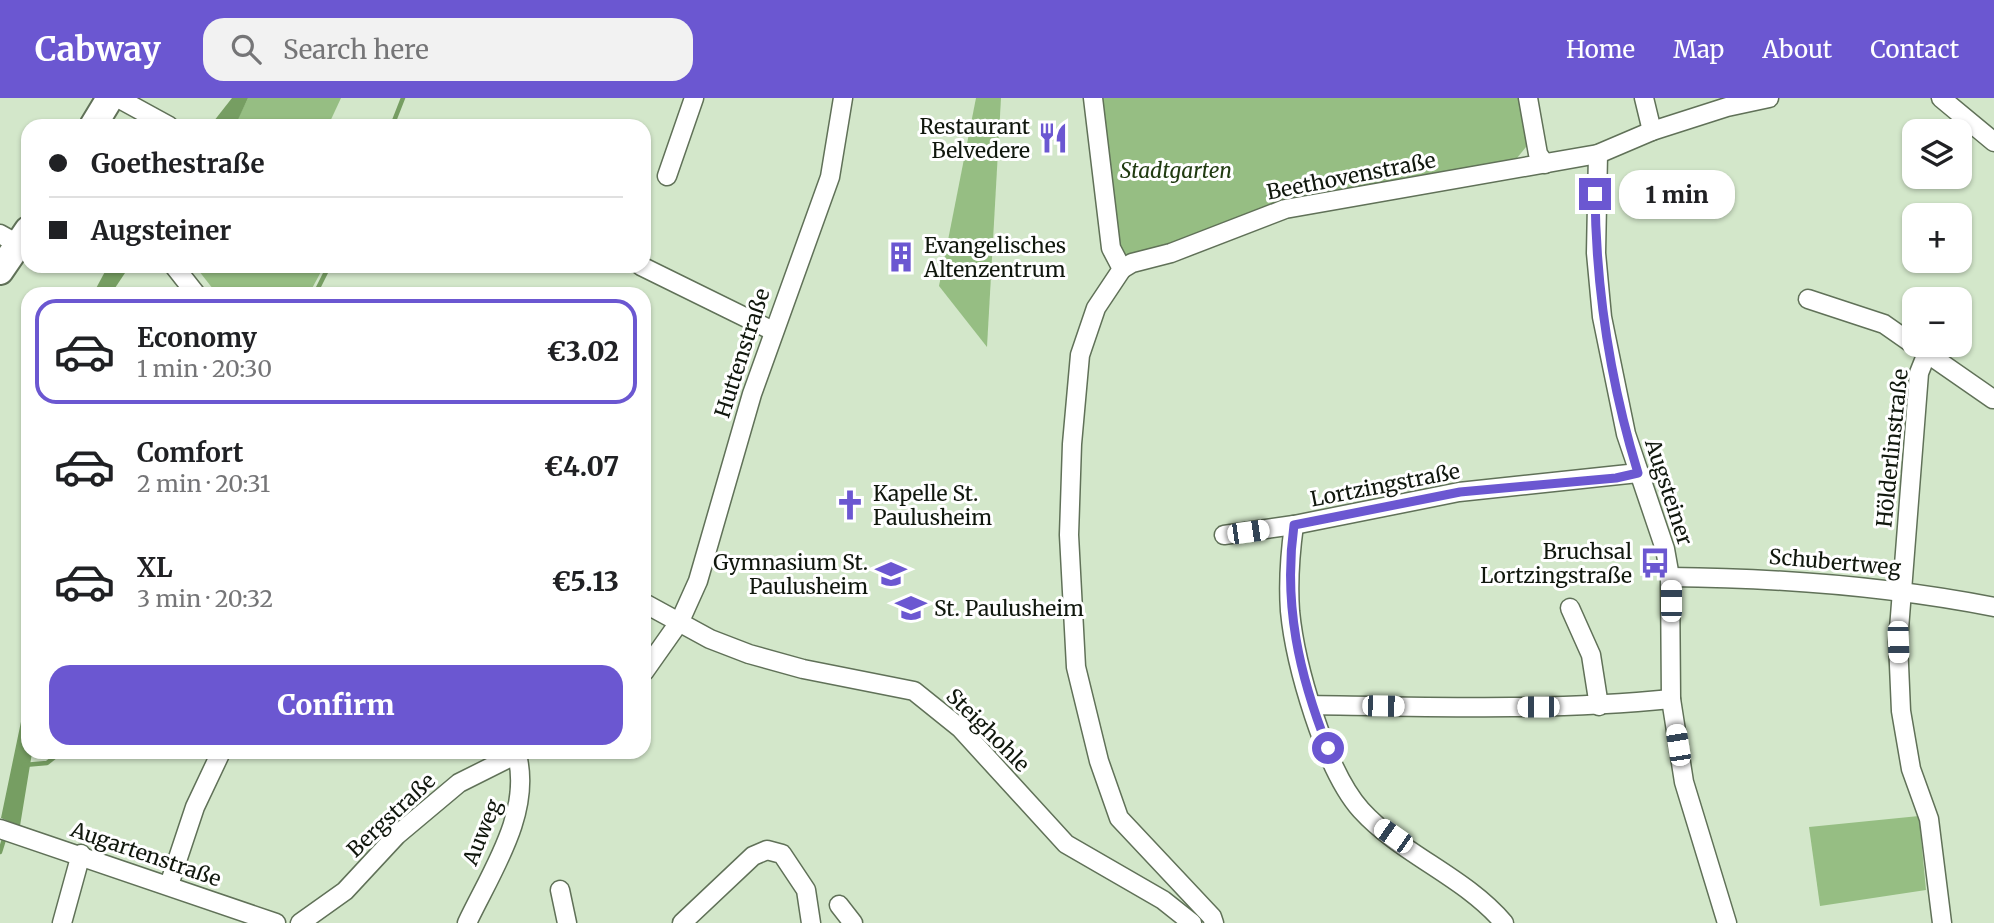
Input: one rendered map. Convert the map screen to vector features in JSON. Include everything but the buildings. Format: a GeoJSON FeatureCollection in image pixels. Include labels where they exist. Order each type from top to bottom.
{"type":"FeatureCollection","features":[{"type":"Feature","properties":{"kind":"main road"},"geometry":{"type":"LineString","coordinates":[[97,119],[110,98]]}},
{"type":"Feature","properties":{"kind":"main road"},"geometry":{"type":"LineString","coordinates":[[0,271],[15,236]]}},
{"type":"Feature","properties":{"kind":"street"},"geometry":{"type":"LineString","coordinates":[[118,98],[156,119]]}},
{"type":"Feature","properties":{"kind":"street"},"geometry":{"type":"LineString","coordinates":[[667,176],[694,98]]}},
{"type":"Feature","properties":{"kind":"street","name":"Huttenstraße"},"geometry":{"type":"LineString","coordinates":[[680,621],[698,581],[725,480],[772,331],[830,177],[844,98]]}},
{"type":"Feature","properties":{"kind":"street"},"geometry":{"type":"LineString","coordinates":[[1093,98],[1111,248],[1122,269],[1096,308],[1080,355],[1072,444],[1069,535],[1076,667],[1100,761],[1119,818],[1212,917],[1214,923]]}},
{"type":"Feature","properties":{"kind":"street"},"geometry":{"type":"LineString","coordinates":[[1528,98],[1538,154],[1545,164]]}},
{"type":"Feature","properties":{"kind":"street"},"geometry":{"type":"LineString","coordinates":[[1644,98],[1652,131]]}},
{"type":"Feature","properties":{"kind":"street","name":"Beethovenstraße"},"geometry":{"type":"LineString","coordinates":[[1122,269],[1132,263],[1171,253],[1285,209],[1598,154],[1652,131],[1727,107],[1769,98]]}},
{"type":"Feature","properties":{"kind":"street"},"geometry":{"type":"LineString","coordinates":[[1941,98],[1994,142]]}},
{"type":"Feature","properties":{"kind":"street","name":"Augsteiner"},"geometry":{"type":"LineString","coordinates":[[1598,154],[1596,253],[1602,317],[1619,405],[1638,473],[1659,525],[1670,577],[1671,699],[1684,782],[1727,923]]}},
{"type":"Feature","properties":{"kind":"street"},"geometry":{"type":"LineString","coordinates":[[651,271],[772,331]]}},
{"type":"Feature","properties":{"kind":"street"},"geometry":{"type":"LineString","coordinates":[[180,273],[190,287]]}},
{"type":"Feature","properties":{"kind":"street"},"geometry":{"type":"LineString","coordinates":[[1808,299],[1884,324],[1902,336]]}},
{"type":"Feature","properties":{"kind":"street","name":"Hölderlinstraße"},"geometry":{"type":"LineString","coordinates":[[1919,357],[1898,642],[1901,711],[1911,769],[1929,819],[1942,923]]}},
{"type":"Feature","properties":{"kind":"street"},"geometry":{"type":"LineString","coordinates":[[1933,357],[1993,399]]}},
{"type":"Feature","properties":{"kind":"street","name":"Lortzingstraße"},"geometry":{"type":"LineString","coordinates":[[1224,535],[1294,525],[1460,492],[1616,478],[1638,473]]}},
{"type":"Feature","properties":{"kind":"street"},"geometry":{"type":"LineString","coordinates":[[1294,525],[1289,561],[1290,611],[1298,660],[1337,771],[1361,810],[1381,828],[1476,895],[1504,923]]}},
{"type":"Feature","properties":{"kind":"street","name":"Schubertweg"},"geometry":{"type":"LineString","coordinates":[[1670,577],[1794,580],[1901,590],[1994,607]]}},
{"type":"Feature","properties":{"kind":"street","name":"Steighohle"},"geometry":{"type":"LineString","coordinates":[[651,606],[710,639],[749,654],[803,669],[914,691],[960,728],[1066,844],[1163,900],[1192,923]]}},
{"type":"Feature","properties":{"kind":"street"},"geometry":{"type":"LineString","coordinates":[[1570,608],[1591,655],[1599,706]]}},
{"type":"Feature","properties":{"kind":"street"},"geometry":{"type":"LineString","coordinates":[[651,662],[680,621]]}},
{"type":"Feature","properties":{"kind":"street"},"geometry":{"type":"LineString","coordinates":[[1312,705],[1599,706],[1671,699]]}},
{"type":"Feature","properties":{"kind":"street"},"geometry":{"type":"LineString","coordinates":[[169,885],[195,807],[218,759]]}},
{"type":"Feature","properties":{"kind":"street","name":"Bergstraße"},"geometry":{"type":"LineString","coordinates":[[300,923],[345,891],[397,835],[459,783],[509,759]]}},
{"type":"Feature","properties":{"kind":"street","name":"Auweg"},"geometry":{"type":"LineString","coordinates":[[467,923],[508,838],[521,795],[520,759]]}},
{"type":"Feature","properties":{"kind":"street","name":"Augartenstraße"},"geometry":{"type":"LineString","coordinates":[[0,829],[81,854],[276,923]]}},
{"type":"Feature","properties":{"kind":"street"},"geometry":{"type":"LineString","coordinates":[[682,923],[753,856],[767,850],[782,854],[806,890],[811,923]]}},
{"type":"Feature","properties":{"kind":"street"},"geometry":{"type":"LineString","coordinates":[[62,923],[81,854]]}},
{"type":"Feature","properties":{"kind":"street"},"geometry":{"type":"LineString","coordinates":[[560,890],[567,923]]}},
{"type":"Feature","properties":{"kind":"street"},"geometry":{"type":"LineString","coordinates":[[839,905],[853,923]]}},
{"type":"Feature","properties":{"kind":"green space"},"geometry":{"type":"Polygon","coordinates":[[[248,98],[341,98],[331,119],[238,119],[248,98]]]}},
{"type":"Feature","properties":{"kind":"green space"},"geometry":{"type":"Polygon","coordinates":[[[976,98],[1001,98],[987,347],[939,286],[976,98]]]}},
{"type":"Feature","properties":{"kind":"green space","name":"Stadtgarten"},"geometry":{"type":"Polygon","coordinates":[[[1097,98],[1524,98],[1530,142],[1517,158],[1169,249],[1123,258],[1114,244],[1097,98]]]}},
{"type":"Feature","properties":{"kind":"green space"},"geometry":{"type":"Polygon","coordinates":[[[200,273],[320,273],[313,287],[212,287],[200,273]]]}},
{"type":"Feature","properties":{"kind":"green space"},"geometry":{"type":"Polygon","coordinates":[[[1919,816],[1926,890],[1820,906],[1809,827],[1919,816]]]}},
{"type":"Feature","properties":{"kind":"shaded area"},"geometry":{"type":"Polygon","coordinates":[[[232,98],[248,98],[238,119],[216,119],[232,98]]]}},
{"type":"Feature","properties":{"kind":"shaded area"},"geometry":{"type":"Polygon","coordinates":[[[104,273],[125,273],[116,287],[97,287],[104,273]]]}},
{"type":"Feature","properties":{"kind":"shaded area"},"geometry":{"type":"Polygon","coordinates":[[[21,722],[21,759],[31,759],[20,826],[1,818],[21,722]]]}},
{"type":"Feature","properties":{"kind":"waterway"},"geometry":{"type":"LineString","coordinates":[[395,119],[403,98]]}},
{"type":"Feature","properties":{"kind":"waterway"},"geometry":{"type":"LineString","coordinates":[[318,287],[326,273]]}},
{"type":"Feature","properties":{"kind":"waterway"},"geometry":{"type":"LineString","coordinates":[[24,765],[47,763],[52,759]]}},
{"type":"Feature","properties":{"kind":"waterway"},"geometry":{"type":"LineString","coordinates":[[0,852],[5,836]]}},
{"type":"Feature","properties":{"kind":"place","name":"Restaurant Belvedere"},"geometry":{"type":"Point","coordinates":[1053,138]}},
{"type":"Feature","properties":{"kind":"place","name":"Evangelisches Altenzentrum"},"geometry":{"type":"Point","coordinates":[901,257]}},
{"type":"Feature","properties":{"kind":"place","name":"Kapelle St. Paulusheim"},"geometry":{"type":"Point","coordinates":[850,505]}},
{"type":"Feature","properties":{"kind":"place","name":"Bruchsal Lortzingstraße"},"geometry":{"type":"Point","coordinates":[1655,563]}},
{"type":"Feature","properties":{"kind":"place","name":"Gymnasium St. Paulusheim"},"geometry":{"type":"Point","coordinates":[891,574]}},
{"type":"Feature","properties":{"kind":"place","name":"St. Paulusheim"},"geometry":{"type":"Point","coordinates":[911,608]}},
{"type":"Feature","properties":{"kind":"route"},"geometry":{"type":"LineString","coordinates":[[1328,748],[1298,660],[1290,611],[1289,561],[1294,525],[1460,492],[1616,478],[1638,473],[1619,405],[1602,317],[1596,253],[1595,194]]}}]}
